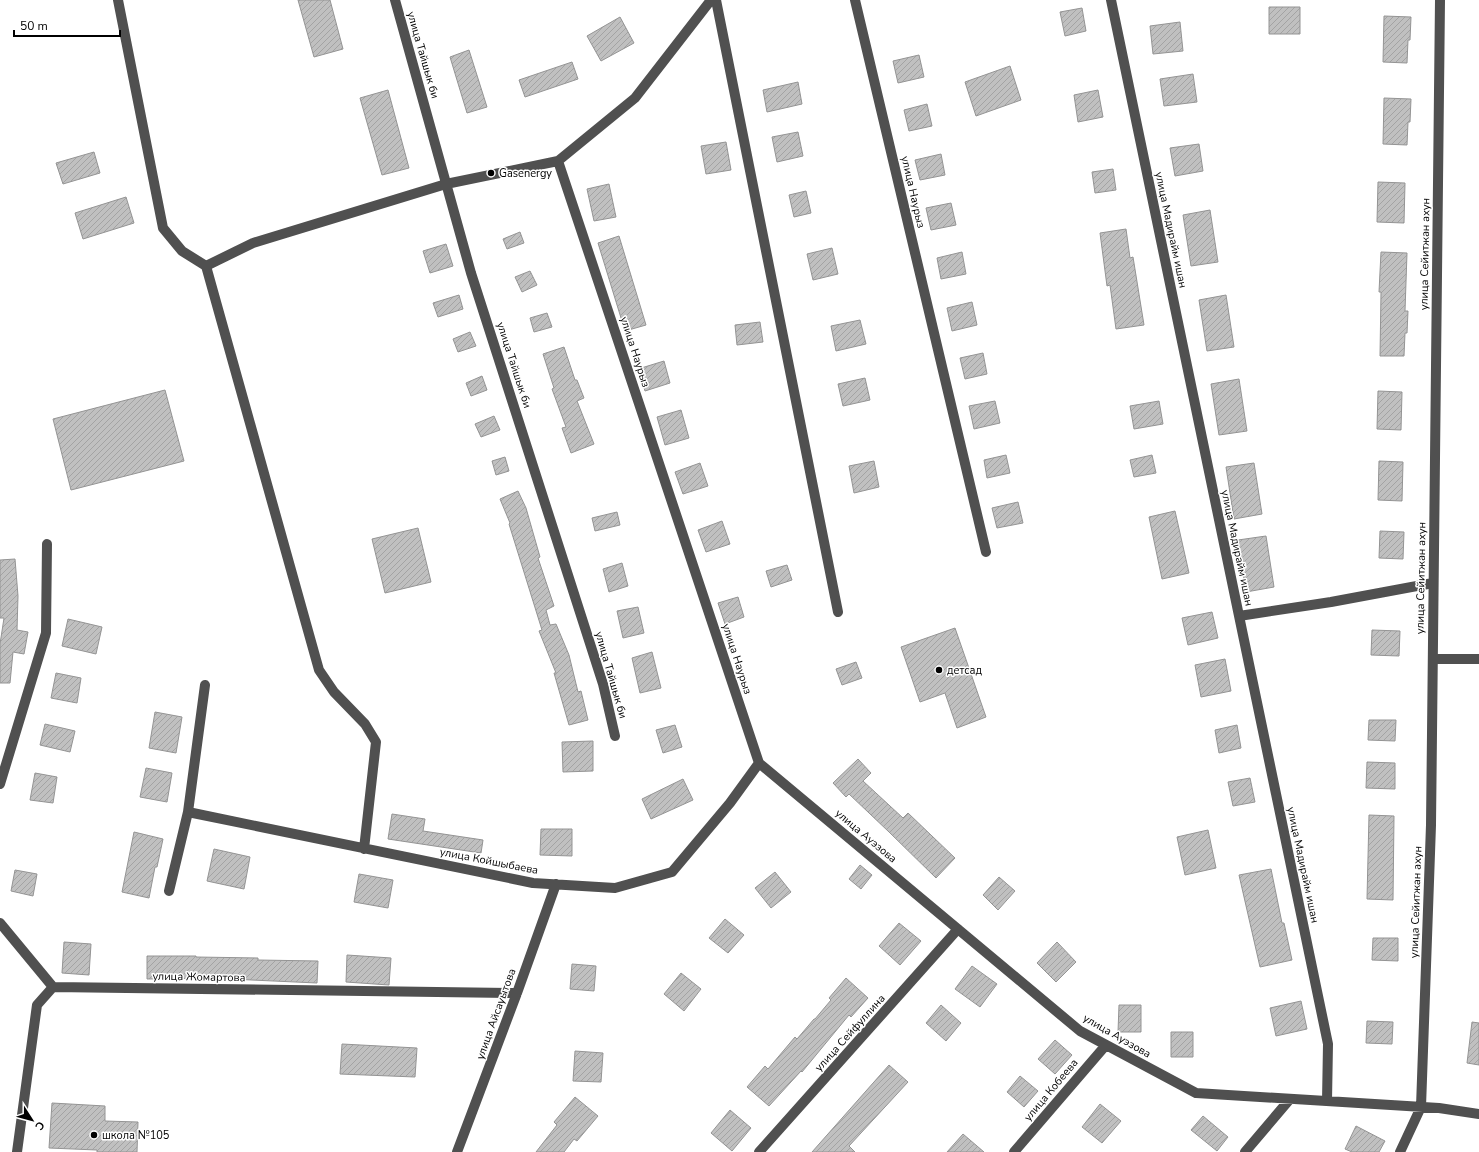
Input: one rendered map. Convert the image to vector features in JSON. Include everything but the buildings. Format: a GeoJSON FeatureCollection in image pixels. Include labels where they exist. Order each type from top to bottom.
{"type":"FeatureCollection","features":[{"type":"Feature","properties":{"kind":"street"},"geometry":{"type":"LineString","coordinates":[[118,0],[163,228],[182,251],[206,266],[319,670],[334,692],[365,724],[376,742],[364,849]]}},
{"type":"Feature","properties":{"kind":"street","name":"улица Тайшык би"},"geometry":{"type":"LineString","coordinates":[[395,0],[471,273],[603,684],[615,736]]}},
{"type":"Feature","properties":{"kind":"street"},"geometry":{"type":"LineString","coordinates":[[206,266],[253,243],[446,184],[558,161],[635,98],[711,0]]}},
{"type":"Feature","properties":{"kind":"street"},"geometry":{"type":"LineString","coordinates":[[716,0],[838,612]]}},
{"type":"Feature","properties":{"kind":"street","name":"улица Наурыз"},"geometry":{"type":"LineString","coordinates":[[855,0],[986,552]]}},
{"type":"Feature","properties":{"kind":"street","name":"улица Мадирайм ишан"},"geometry":{"type":"LineString","coordinates":[[1111,0],[1328,1044],[1327,1101]]}},
{"type":"Feature","properties":{"kind":"street","name":"улица Сейитжан ахун"},"geometry":{"type":"LineString","coordinates":[[1400,1152],[1421,1107],[1431,825],[1440,0]]}},
{"type":"Feature","properties":{"kind":"street","name":"улица Наурыз"},"geometry":{"type":"LineString","coordinates":[[558,161],[759,763]]}},
{"type":"Feature","properties":{"kind":"street"},"geometry":{"type":"LineString","coordinates":[[0,784],[46,633],[47,544]]}},
{"type":"Feature","properties":{"kind":"street"},"geometry":{"type":"LineString","coordinates":[[1239,616],[1331,602],[1433,583]]}},
{"type":"Feature","properties":{"kind":"street"},"geometry":{"type":"LineString","coordinates":[[1433,659],[1479,659]]}},
{"type":"Feature","properties":{"kind":"street"},"geometry":{"type":"LineString","coordinates":[[169,891],[188,812],[205,685]]}},
{"type":"Feature","properties":{"kind":"street","name":"улица Койшыбаева"},"geometry":{"type":"LineString","coordinates":[[188,812],[533,883],[615,888],[672,872],[730,803],[759,763]]}},
{"type":"Feature","properties":{"kind":"street","name":"улица Ауэзова"},"geometry":{"type":"LineString","coordinates":[[759,763],[1080,1031],[1196,1093],[1439,1108],[1479,1114]]}},
{"type":"Feature","properties":{"kind":"street","name":"улица Айсауытова"},"geometry":{"type":"LineString","coordinates":[[457,1152],[556,884]]}},
{"type":"Feature","properties":{"kind":"street"},"geometry":{"type":"LineString","coordinates":[[0,923],[53,987],[37,1005],[17,1152]]}},
{"type":"Feature","properties":{"kind":"street","name":"улица Сейфуллина"},"geometry":{"type":"LineString","coordinates":[[759,1152],[958,929]]}},
{"type":"Feature","properties":{"kind":"street","name":"улица Жомартова"},"geometry":{"type":"LineString","coordinates":[[53,987],[517,993]]}},
{"type":"Feature","properties":{"kind":"street","name":"улица Кобеева"},"geometry":{"type":"LineString","coordinates":[[1014,1152],[1106,1044]]}},
{"type":"Feature","properties":{"kind":"street"},"geometry":{"type":"LineString","coordinates":[[1245,1152],[1290,1099]]}},
{"type":"Feature","properties":{"kind":"place","name":"Gasenergy"},"geometry":{"type":"Point","coordinates":[491,173]}},
{"type":"Feature","properties":{"kind":"place","name":"детсад"},"geometry":{"type":"Point","coordinates":[939,670]}},
{"type":"Feature","properties":{"kind":"place","name":"школа №105"},"geometry":{"type":"Point","coordinates":[94,1135]}}]}
